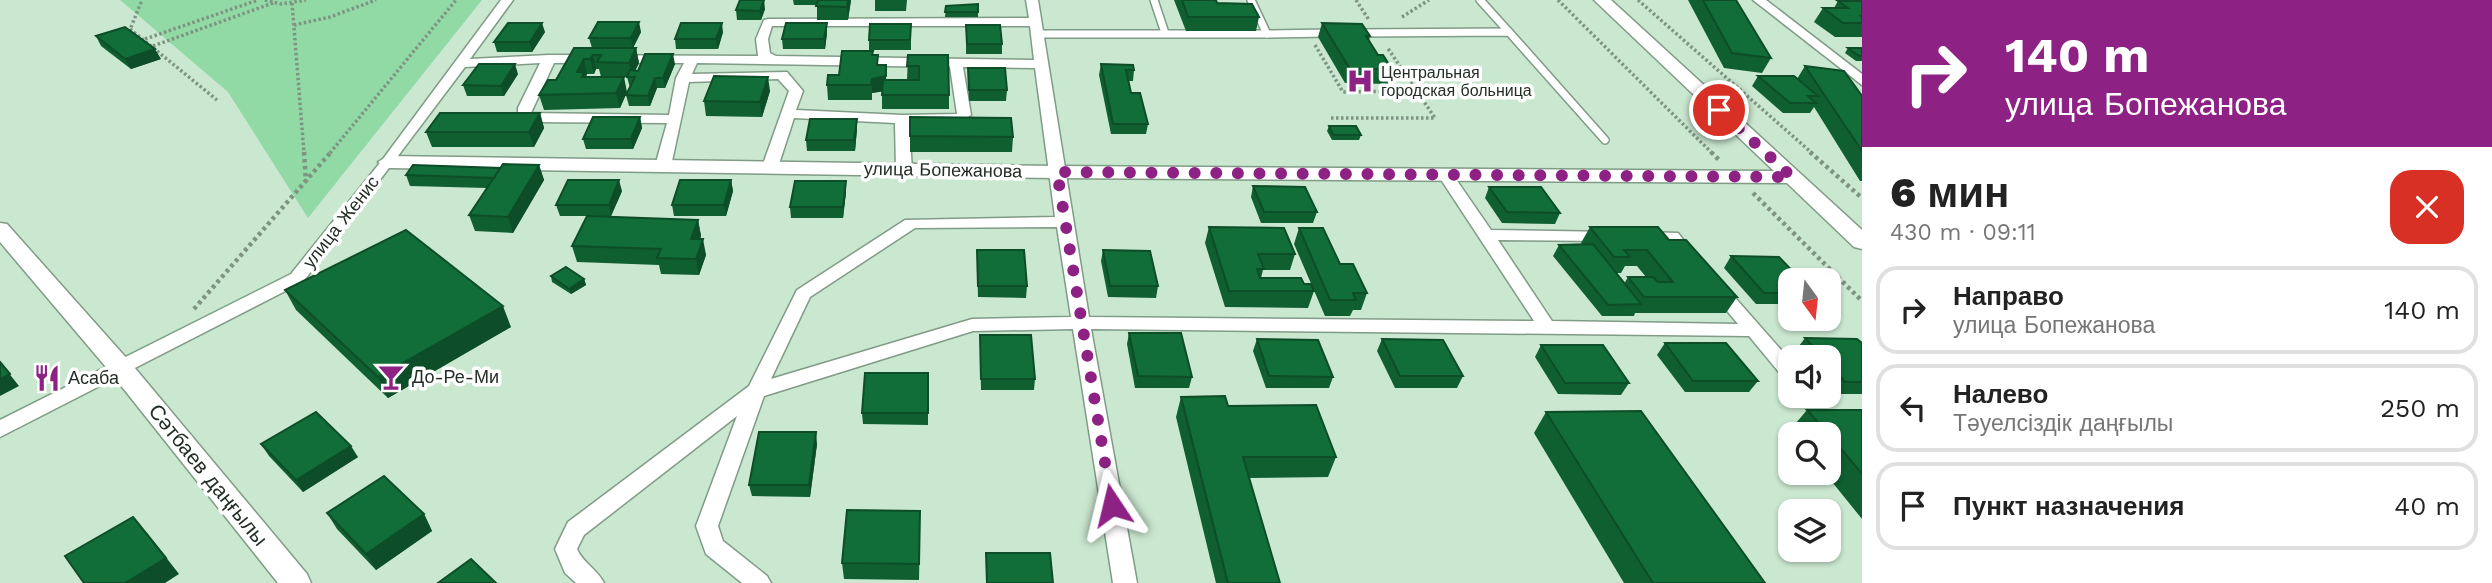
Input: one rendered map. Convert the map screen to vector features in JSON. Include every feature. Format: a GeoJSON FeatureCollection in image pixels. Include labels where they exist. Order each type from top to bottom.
{"type":"FeatureCollection","features":[{"type":"Feature","properties":{"kind":"street","name":"улица Женис"},"geometry":{"type":"LineString","coordinates":[[0,429],[297,278],[388,162],[507,0]]}},
{"type":"Feature","properties":{"kind":"street"},"geometry":{"type":"LineString","coordinates":[[1032,0],[1057,172],[1125,583]]}},
{"type":"Feature","properties":{"kind":"street"},"geometry":{"type":"LineString","coordinates":[[1602,0],[1862,242]]}},
{"type":"Feature","properties":{"kind":"street"},"geometry":{"type":"LineString","coordinates":[[1759,0],[1858,75]]}},
{"type":"Feature","properties":{"kind":"street"},"geometry":{"type":"LineString","coordinates":[[773,61],[764,55],[760,47],[768,23],[1037,28]]}},
{"type":"Feature","properties":{"kind":"street"},"geometry":{"type":"LineString","coordinates":[[461,63],[549,59],[692,59],[1042,64]]}},
{"type":"Feature","properties":{"kind":"street"},"geometry":{"type":"LineString","coordinates":[[549,59],[523,115],[531,118],[675,119]]}},
{"type":"Feature","properties":{"kind":"street"},"geometry":{"type":"LineString","coordinates":[[663,166],[683,78],[692,59]]}},
{"type":"Feature","properties":{"kind":"street"},"geometry":{"type":"LineString","coordinates":[[789,114],[953,120],[964,115],[956,63]]}},
{"type":"Feature","properties":{"kind":"street"},"geometry":{"type":"LineString","coordinates":[[683,78],[782,75],[796,92],[770,167]]}},
{"type":"Feature","properties":{"kind":"street"},"geometry":{"type":"LineString","coordinates":[[902,120],[904,170]]}},
{"type":"Feature","properties":{"kind":"street","name":"улица Бопежанова"},"geometry":{"type":"LineString","coordinates":[[388,162],[1057,172],[1792,177]]}},
{"type":"Feature","properties":{"kind":"street"},"geometry":{"type":"LineString","coordinates":[[1446,175],[1546,327]]}},
{"type":"Feature","properties":{"kind":"street"},"geometry":{"type":"LineString","coordinates":[[759,583],[714,547],[707,526],[757,391],[803,294],[911,223],[1065,222]]}},
{"type":"Feature","properties":{"kind":"street","name":"Сәтбаев даңғылы"},"geometry":{"type":"LineString","coordinates":[[0,229],[120,367],[296,583]]}},
{"type":"Feature","properties":{"kind":"street"},"geometry":{"type":"LineString","coordinates":[[1485,235],[1672,237],[1778,358]]}},
{"type":"Feature","properties":{"kind":"street"},"geometry":{"type":"LineString","coordinates":[[592,583],[573,566],[566,549],[576,528],[757,391],[972,325],[1082,323],[1754,330]]}},
{"type":"Feature","properties":{"kind":"lane"},"geometry":{"type":"LineString","coordinates":[[1154,0],[1165,33]]}},
{"type":"Feature","properties":{"kind":"lane"},"geometry":{"type":"LineString","coordinates":[[1251,0],[1267,34]]}},
{"type":"Feature","properties":{"kind":"lane"},"geometry":{"type":"LineString","coordinates":[[1480,0],[1605,140]]}},
{"type":"Feature","properties":{"kind":"lane"},"geometry":{"type":"LineString","coordinates":[[1037,28],[1165,33],[1336,33]]}},
{"type":"Feature","properties":{"kind":"lane"},"geometry":{"type":"LineString","coordinates":[[1350,33],[1509,32]]}},
{"type":"Feature","properties":{"kind":"path"},"geometry":{"type":"LineString","coordinates":[[127,36],[142,0]]}},
{"type":"Feature","properties":{"kind":"path"},"geometry":{"type":"LineString","coordinates":[[145,39],[258,0]]}},
{"type":"Feature","properties":{"kind":"path"},"geometry":{"type":"LineString","coordinates":[[265,0],[273,3]]}},
{"type":"Feature","properties":{"kind":"path"},"geometry":{"type":"LineString","coordinates":[[153,46],[273,3],[306,0]]}},
{"type":"Feature","properties":{"kind":"path"},"geometry":{"type":"LineString","coordinates":[[294,24],[330,17],[376,0]]}},
{"type":"Feature","properties":{"kind":"path"},"geometry":{"type":"LineString","coordinates":[[191,312],[306,183],[456,0]]}},
{"type":"Feature","properties":{"kind":"path"},"geometry":{"type":"LineString","coordinates":[[1331,118],[1435,118],[1356,0]]}},
{"type":"Feature","properties":{"kind":"path"},"geometry":{"type":"LineString","coordinates":[[1558,0],[1862,301]]}},
{"type":"Feature","properties":{"kind":"path"},"geometry":{"type":"LineString","coordinates":[[1638,0],[1862,198]]}},
{"type":"Feature","properties":{"kind":"path"},"geometry":{"type":"LineString","coordinates":[[292,3],[306,183]]}},
{"type":"Feature","properties":{"kind":"path"},"geometry":{"type":"LineString","coordinates":[[130,29],[216,100]]}},
{"type":"Feature","properties":{"kind":"path"},"geometry":{"type":"LineString","coordinates":[[1308,33],[1343,92],[1417,91]]}},
{"type":"Feature","properties":{"kind":"green space"},"geometry":{"type":"Polygon","coordinates":[[[120,0],[482,0],[308,218],[228,92],[120,0]]]}},
{"type":"Feature","properties":{"kind":"building"},"geometry":{"type":"Polygon","coordinates":[[[740,0],[764,0],[760,11],[736,10],[740,0]]]}},
{"type":"Feature","properties":{"kind":"building"},"geometry":{"type":"Polygon","coordinates":[[[818,0],[848,0],[847,7],[816,6],[818,0]]]}},
{"type":"Feature","properties":{"kind":"building"},"geometry":{"type":"Polygon","coordinates":[[[1182,0],[1252,4],[1259,17],[1188,17],[1182,0]]]}},
{"type":"Feature","properties":{"kind":"building"},"geometry":{"type":"Polygon","coordinates":[[[1703,0],[1736,0],[1771,58],[1732,53],[1703,0]]]}},
{"type":"Feature","properties":{"kind":"building"},"geometry":{"type":"Polygon","coordinates":[[[1838,1],[1862,1],[1862,23],[1843,23],[1823,8],[1848,8],[1838,1]]]}},
{"type":"Feature","properties":{"kind":"building"},"geometry":{"type":"Polygon","coordinates":[[[978,4],[978,12],[945,12],[946,6],[978,4]]]}},
{"type":"Feature","properties":{"kind":"building"},"geometry":{"type":"Polygon","coordinates":[[[598,22],[639,22],[631,38],[589,38],[598,22]]]}},
{"type":"Feature","properties":{"kind":"building"},"geometry":{"type":"Polygon","coordinates":[[[508,23],[542,23],[530,42],[494,42],[508,23]]]}},
{"type":"Feature","properties":{"kind":"building"},"geometry":{"type":"Polygon","coordinates":[[[681,23],[722,23],[716,39],[675,39],[681,23]]]}},
{"type":"Feature","properties":{"kind":"building"},"geometry":{"type":"Polygon","coordinates":[[[786,23],[827,23],[824,39],[782,39],[786,23]]]}},
{"type":"Feature","properties":{"kind":"building"},"geometry":{"type":"Polygon","coordinates":[[[1322,23],[1362,24],[1378,55],[1383,55],[1392,69],[1350,69],[1322,23]]]}},
{"type":"Feature","properties":{"kind":"building"},"geometry":{"type":"Polygon","coordinates":[[[870,24],[911,24],[910,40],[869,40],[870,24]]]}},
{"type":"Feature","properties":{"kind":"building"},"geometry":{"type":"Polygon","coordinates":[[[966,25],[1000,25],[1002,44],[967,44],[966,25]]]}},
{"type":"Feature","properties":{"kind":"building"},"geometry":{"type":"Polygon","coordinates":[[[125,27],[155,49],[125,59],[96,36],[125,27]]]}},
{"type":"Feature","properties":{"kind":"building"},"geometry":{"type":"Polygon","coordinates":[[[574,48],[636,48],[629,63],[597,62],[601,55],[593,55],[590,59],[584,59],[577,72],[584,72],[582,77],[624,77],[616,93],[539,95],[548,80],[556,80],[574,48]]]}},
{"type":"Feature","properties":{"kind":"building"},"geometry":{"type":"Polygon","coordinates":[[[1848,48],[1861,48],[1862,56],[1859,56],[1848,48]]]}},
{"type":"Feature","properties":{"kind":"building"},"geometry":{"type":"Polygon","coordinates":[[[842,51],[873,51],[872,55],[878,55],[877,65],[886,65],[886,76],[872,79],[871,85],[827,85],[828,75],[839,75],[842,51]]]}},
{"type":"Feature","properties":{"kind":"building"},"geometry":{"type":"Polygon","coordinates":[[[645,54],[673,54],[663,78],[655,78],[648,96],[626,95],[635,77],[627,77],[630,70],[638,71],[645,54]]]}},
{"type":"Feature","properties":{"kind":"building"},"geometry":{"type":"Polygon","coordinates":[[[908,55],[948,55],[949,95],[882,95],[883,80],[919,80],[919,66],[907,66],[908,55]]]}},
{"type":"Feature","properties":{"kind":"building"},"geometry":{"type":"Polygon","coordinates":[[[479,64],[515,64],[501,86],[463,85],[479,64]]]}},
{"type":"Feature","properties":{"kind":"building"},"geometry":{"type":"Polygon","coordinates":[[[1101,64],[1133,65],[1134,70],[1126,70],[1131,93],[1140,93],[1148,124],[1113,124],[1101,64]]]}},
{"type":"Feature","properties":{"kind":"building"},"geometry":{"type":"Polygon","coordinates":[[[1805,66],[1844,71],[1862,96],[1862,151],[1805,66]]]}},
{"type":"Feature","properties":{"kind":"building"},"geometry":{"type":"Polygon","coordinates":[[[968,68],[1005,68],[1007,90],[969,90],[968,68]]]}},
{"type":"Feature","properties":{"kind":"building"},"geometry":{"type":"Polygon","coordinates":[[[714,76],[768,77],[760,102],[704,101],[714,76]]]}},
{"type":"Feature","properties":{"kind":"building"},"geometry":{"type":"Polygon","coordinates":[[[1758,76],[1794,76],[1818,96],[1808,96],[1816,103],[1790,103],[1758,76]]]}},
{"type":"Feature","properties":{"kind":"building"},"geometry":{"type":"Polygon","coordinates":[[[440,113],[540,113],[529,132],[426,132],[440,113]]]}},
{"type":"Feature","properties":{"kind":"building"},"geometry":{"type":"Polygon","coordinates":[[[593,117],[640,117],[631,139],[583,139],[593,117]]]}},
{"type":"Feature","properties":{"kind":"building"},"geometry":{"type":"Polygon","coordinates":[[[910,117],[1011,118],[1013,137],[910,136],[910,117]]]}},
{"type":"Feature","properties":{"kind":"building"},"geometry":{"type":"Polygon","coordinates":[[[810,119],[857,119],[854,140],[806,140],[810,119]]]}},
{"type":"Feature","properties":{"kind":"building"},"geometry":{"type":"Polygon","coordinates":[[[1329,126],[1356,126],[1361,135],[1333,135],[1329,126]]]}},
{"type":"Feature","properties":{"kind":"building"},"geometry":{"type":"Polygon","coordinates":[[[503,164],[539,165],[508,217],[469,215],[503,164]]]}},
{"type":"Feature","properties":{"kind":"building"},"geometry":{"type":"Polygon","coordinates":[[[413,165],[500,168],[494,178],[406,175],[413,165]]]}},
{"type":"Feature","properties":{"kind":"building"},"geometry":{"type":"Polygon","coordinates":[[[568,180],[619,180],[609,205],[556,205],[568,180]]]}},
{"type":"Feature","properties":{"kind":"building"},"geometry":{"type":"Polygon","coordinates":[[[680,180],[731,180],[724,205],[672,205],[680,180]]]}},
{"type":"Feature","properties":{"kind":"building"},"geometry":{"type":"Polygon","coordinates":[[[795,181],[846,181],[843,207],[790,207],[795,181]]]}},
{"type":"Feature","properties":{"kind":"building"},"geometry":{"type":"Polygon","coordinates":[[[1253,186],[1305,187],[1317,212],[1264,212],[1253,186]]]}},
{"type":"Feature","properties":{"kind":"building"},"geometry":{"type":"Polygon","coordinates":[[[1489,187],[1541,187],[1560,213],[1507,212],[1489,187]]]}},
{"type":"Feature","properties":{"kind":"building"},"geometry":{"type":"Polygon","coordinates":[[[587,216],[698,220],[691,239],[703,239],[696,259],[657,258],[661,249],[572,246],[587,216]]]}},
{"type":"Feature","properties":{"kind":"building"},"geometry":{"type":"Polygon","coordinates":[[[1209,227],[1284,228],[1295,254],[1258,254],[1264,269],[1257,269],[1260,278],[1301,278],[1304,284],[1311,284],[1314,291],[1229,291],[1209,227]]]}},
{"type":"Feature","properties":{"kind":"building"},"geometry":{"type":"Polygon","coordinates":[[[1590,227],[1658,227],[1669,240],[1686,240],[1737,297],[1644,297],[1628,277],[1653,277],[1658,282],[1673,282],[1647,250],[1624,250],[1630,257],[1614,257],[1590,227]]]}},
{"type":"Feature","properties":{"kind":"building"},"geometry":{"type":"Polygon","coordinates":[[[1299,228],[1323,228],[1340,264],[1353,264],[1367,293],[1353,293],[1356,300],[1330,300],[1299,228]]]}},
{"type":"Feature","properties":{"kind":"building"},"geometry":{"type":"Polygon","coordinates":[[[406,230],[503,306],[378,377],[285,290],[406,230]]]}},
{"type":"Feature","properties":{"kind":"building"},"geometry":{"type":"Polygon","coordinates":[[[1593,244],[1641,304],[1608,305],[1559,245],[1593,244]]]}},
{"type":"Feature","properties":{"kind":"building"},"geometry":{"type":"Polygon","coordinates":[[[977,250],[1024,250],[1027,286],[978,286],[977,250]]]}},
{"type":"Feature","properties":{"kind":"building"},"geometry":{"type":"Polygon","coordinates":[[[1103,250],[1150,251],[1158,286],[1110,286],[1103,250]]]}},
{"type":"Feature","properties":{"kind":"building"},"geometry":{"type":"Polygon","coordinates":[[[1731,256],[1779,257],[1790,268],[1778,268],[1778,293],[1764,293],[1731,256]]]}},
{"type":"Feature","properties":{"kind":"building"},"geometry":{"type":"Polygon","coordinates":[[[566,267],[584,279],[569,289],[551,276],[566,267]]]}},
{"type":"Feature","properties":{"kind":"building"},"geometry":{"type":"Polygon","coordinates":[[[1129,333],[1181,333],[1192,377],[1138,376],[1129,333]]]}},
{"type":"Feature","properties":{"kind":"building"},"geometry":{"type":"Polygon","coordinates":[[[980,335],[1031,335],[1035,379],[981,379],[980,335]]]}},
{"type":"Feature","properties":{"kind":"building"},"geometry":{"type":"Polygon","coordinates":[[[1805,338],[1857,339],[1862,343],[1862,382],[1845,382],[1841,378],[1841,345],[1812,345],[1805,338]]]}},
{"type":"Feature","properties":{"kind":"building"},"geometry":{"type":"Polygon","coordinates":[[[1257,339],[1318,340],[1333,377],[1269,376],[1257,339]]]}},
{"type":"Feature","properties":{"kind":"building"},"geometry":{"type":"Polygon","coordinates":[[[1382,339],[1443,340],[1463,376],[1400,376],[1382,339]]]}},
{"type":"Feature","properties":{"kind":"building"},"geometry":{"type":"Polygon","coordinates":[[[1665,343],[1726,343],[1758,381],[1693,381],[1665,343]]]}},
{"type":"Feature","properties":{"kind":"building"},"geometry":{"type":"Polygon","coordinates":[[[1541,345],[1603,345],[1629,383],[1565,383],[1541,345]]]}},
{"type":"Feature","properties":{"kind":"building"},"geometry":{"type":"Polygon","coordinates":[[[0,362],[10,374],[0,379],[0,362]]]}},
{"type":"Feature","properties":{"kind":"building"},"geometry":{"type":"Polygon","coordinates":[[[865,373],[928,373],[928,413],[862,413],[865,373]]]}},
{"type":"Feature","properties":{"kind":"building"},"geometry":{"type":"Polygon","coordinates":[[[1225,396],[1228,406],[1316,405],[1336,457],[1243,457],[1280,583],[1228,583],[1181,397],[1225,396]]]}},
{"type":"Feature","properties":{"kind":"building"},"geometry":{"type":"Polygon","coordinates":[[[1807,410],[1862,410],[1862,474],[1841,449],[1841,422],[1818,422],[1807,410]]]}},
{"type":"Feature","properties":{"kind":"building"},"geometry":{"type":"Polygon","coordinates":[[[1641,411],[1765,583],[1653,583],[1546,412],[1641,411]]]}},
{"type":"Feature","properties":{"kind":"building"},"geometry":{"type":"Polygon","coordinates":[[[316,412],[351,446],[296,480],[261,444],[316,412]]]}},
{"type":"Feature","properties":{"kind":"building"},"geometry":{"type":"Polygon","coordinates":[[[759,432],[816,432],[809,485],[749,485],[759,432]]]}},
{"type":"Feature","properties":{"kind":"building"},"geometry":{"type":"Polygon","coordinates":[[[384,476],[424,514],[366,554],[327,513],[384,476]]]}},
{"type":"Feature","properties":{"kind":"building"},"geometry":{"type":"Polygon","coordinates":[[[847,510],[920,511],[919,564],[842,563],[847,510]]]}},
{"type":"Feature","properties":{"kind":"building"},"geometry":{"type":"Polygon","coordinates":[[[133,517],[166,558],[125,583],[84,583],[65,556],[133,517]]]}},
{"type":"Feature","properties":{"kind":"building"},"geometry":{"type":"Polygon","coordinates":[[[986,553],[1050,553],[1053,583],[987,583],[986,553]]]}},
{"type":"Feature","properties":{"kind":"building"},"geometry":{"type":"Polygon","coordinates":[[[471,559],[496,583],[438,583],[471,559]]]}},
{"type":"Feature","properties":{"kind":"place","name":"Центральная городская больница"},"geometry":{"type":"Point","coordinates":[1360,81]}},
{"type":"Feature","properties":{"kind":"place","name":"До-Ре-Ми"},"geometry":{"type":"Point","coordinates":[391,377]}},
{"type":"Feature","properties":{"kind":"place","name":"Асаба"},"geometry":{"type":"Point","coordinates":[47,378]}},
{"type":"Feature","properties":{"kind":"route"},"geometry":{"type":"LineString","coordinates":[[1112,505],[1057,172],[1792,177],[1719,110]]}}]}
